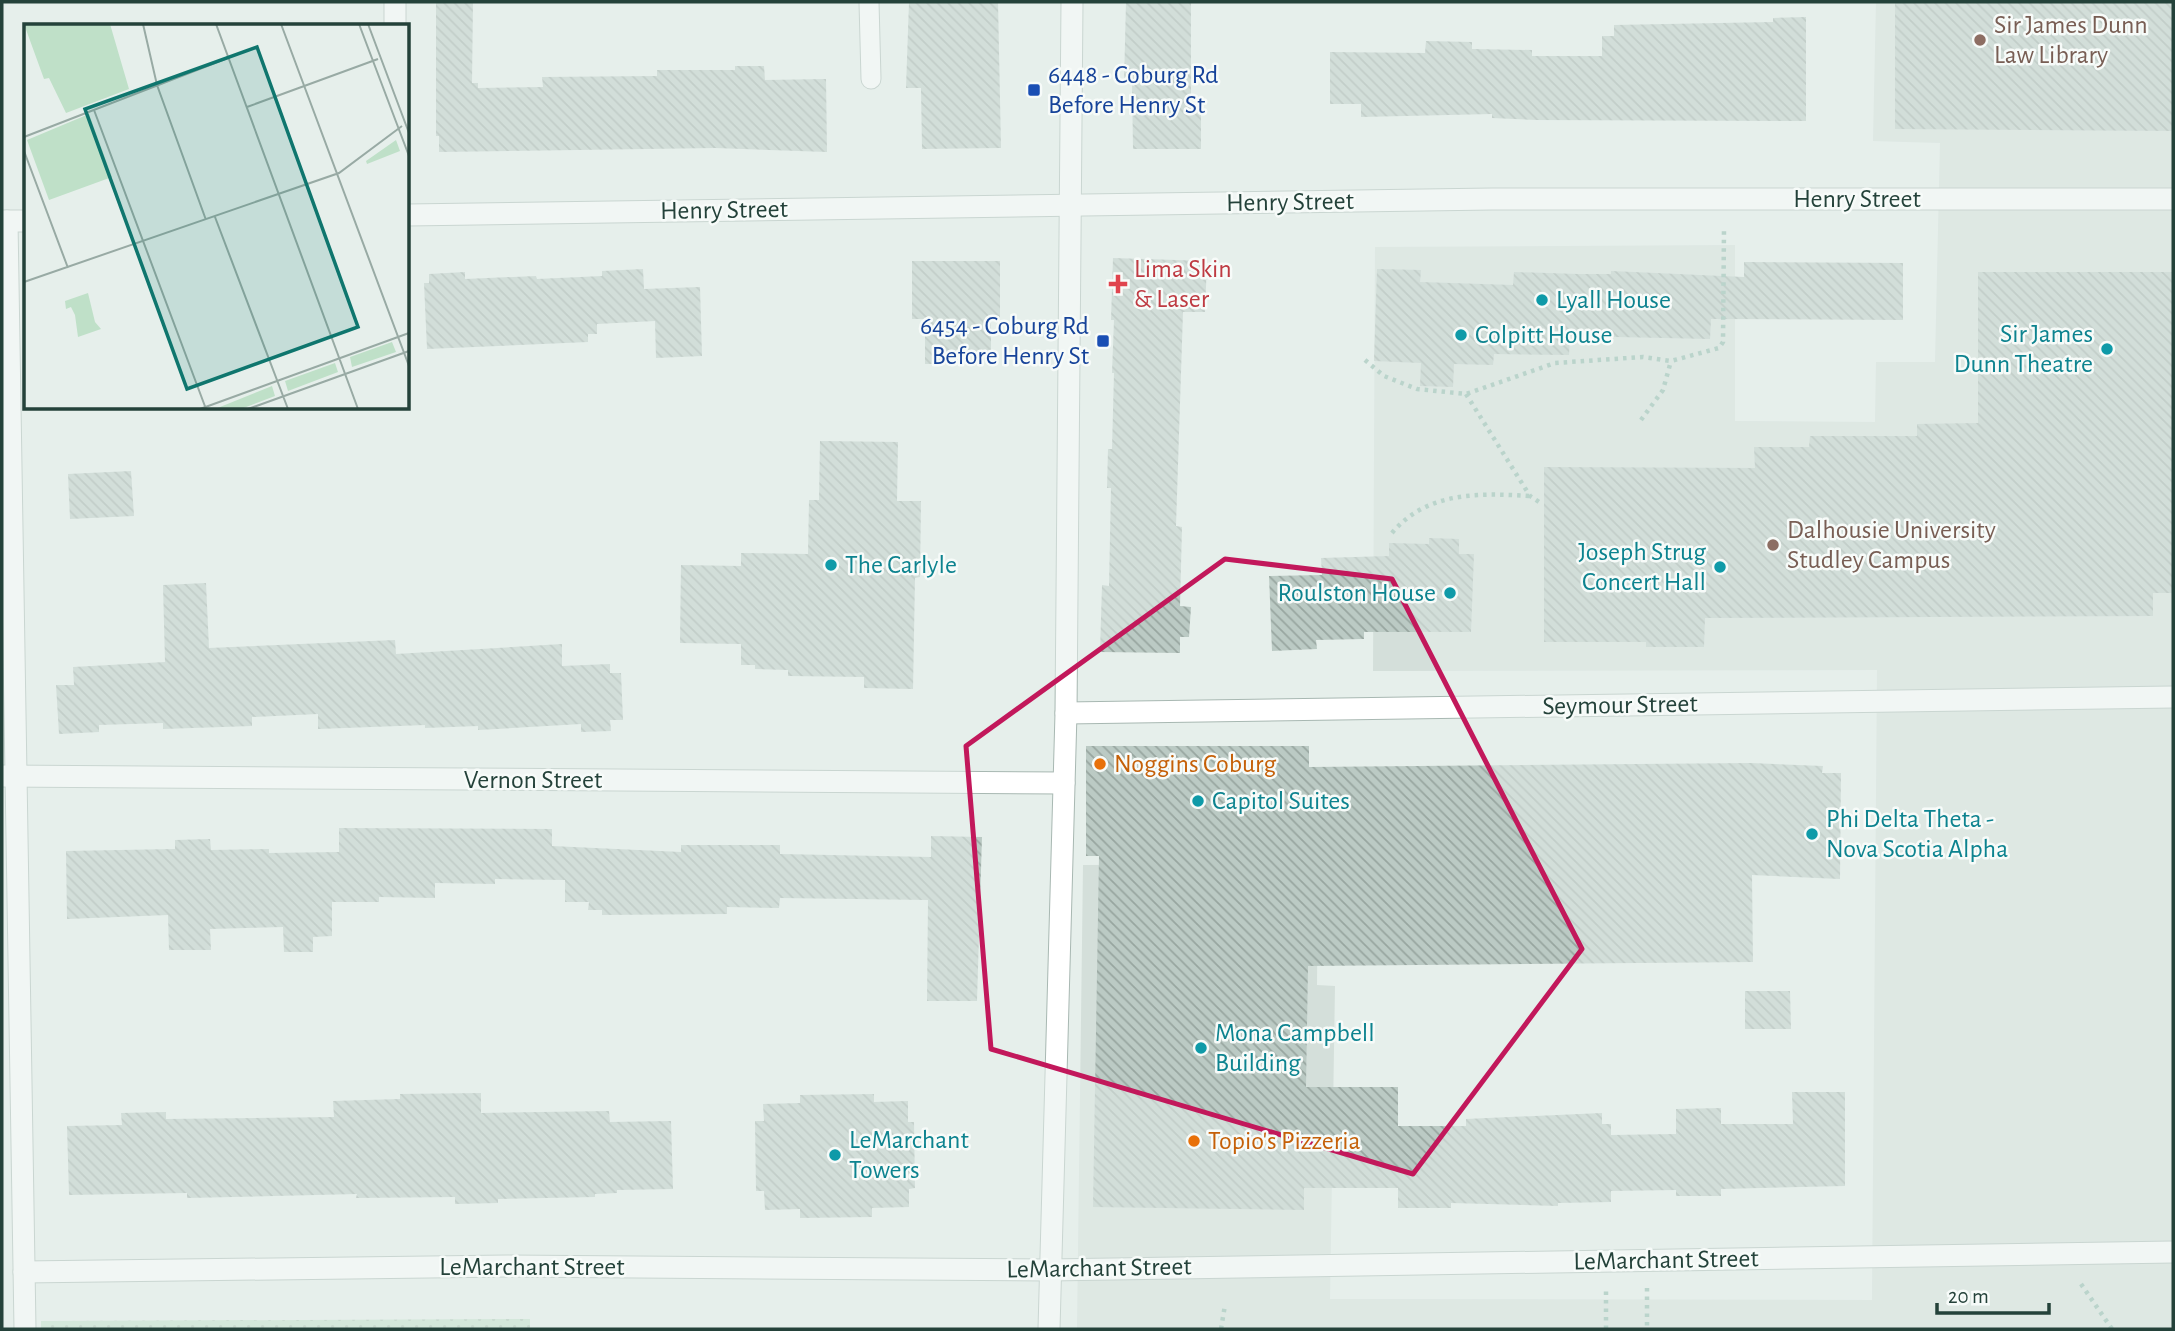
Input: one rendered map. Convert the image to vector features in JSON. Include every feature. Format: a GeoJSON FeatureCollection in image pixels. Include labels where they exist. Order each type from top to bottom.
{"type":"FeatureCollection","features":[{"type":"Feature","properties":{"kind":"street"},"geometry":{"type":"LineString","coordinates":[[395,2],[395,24]]}},
{"type":"Feature","properties":{"kind":"street"},"geometry":{"type":"LineString","coordinates":[[1049,1329],[1066,713],[1072,2]]}},
{"type":"Feature","properties":{"kind":"street","name":"Henry Street"},"geometry":{"type":"LineString","coordinates":[[410,215],[1725,199],[2173,199]]}},
{"type":"Feature","properties":{"kind":"street"},"geometry":{"type":"LineString","coordinates":[[12,221],[8,777],[25,1329]]}},
{"type":"Feature","properties":{"kind":"street","name":"Seymour Street"},"geometry":{"type":"LineString","coordinates":[[1066,713],[2173,697]]}},
{"type":"Feature","properties":{"kind":"street","name":"Vernon Street"},"geometry":{"type":"LineString","coordinates":[[8,777],[1064,783]]}},
{"type":"Feature","properties":{"kind":"street","name":"LeMarchant Street"},"geometry":{"type":"LineString","coordinates":[[24,1272],[507,1266],[1050,1269],[2173,1252]]}},
{"type":"Feature","properties":{"kind":"lane"},"geometry":{"type":"LineString","coordinates":[[869,2],[871,79]]}},
{"type":"Feature","properties":{"kind":"path"},"geometry":{"type":"LineString","coordinates":[[1365,360],[1384,376],[1417,389],[1466,394],[1555,363],[1643,357],[1671,361],[1719,348],[1723,342],[1725,199]]}},
{"type":"Feature","properties":{"kind":"path"},"geometry":{"type":"LineString","coordinates":[[1641,420],[1663,390],[1671,361]]}},
{"type":"Feature","properties":{"kind":"path"},"geometry":{"type":"LineString","coordinates":[[1466,394],[1530,496],[1542,504]]}},
{"type":"Feature","properties":{"kind":"path"},"geometry":{"type":"LineString","coordinates":[[1392,533],[1404,518],[1432,502],[1491,493],[1530,496]]}},
{"type":"Feature","properties":{"kind":"path"},"geometry":{"type":"LineString","coordinates":[[1647,1260],[1647,1329]]}},
{"type":"Feature","properties":{"kind":"path"},"geometry":{"type":"LineString","coordinates":[[1606,1261],[1606,1329]]}},
{"type":"Feature","properties":{"kind":"path"},"geometry":{"type":"LineString","coordinates":[[1221,1329],[1225,1305]]}},
{"type":"Feature","properties":{"kind":"path"},"geometry":{"type":"LineString","coordinates":[[2104,1319],[2112,1329]]}},
{"type":"Feature","properties":{"kind":"highlighted area"},"geometry":{"type":"Polygon","coordinates":[[[1225,559],[1392,579],[1582,949],[1413,1174],[991,1049],[966,746],[1225,559]]]}},
{"type":"Feature","properties":{"kind":"shaded area","name":"Dalhousie University Studley Campus"},"geometry":{"type":"Polygon","coordinates":[[[1876,2],[2173,2],[2173,1329],[1077,1329],[1083,865],[1318,864],[1317,985],[1335,986],[1330,1299],[1872,1300],[1877,670],[1373,671],[1375,247],[1735,245],[1735,421],[1875,422],[1876,362],[1935,362],[1940,143],[1873,141],[1876,2]]]}},
{"type":"Feature","properties":{"kind":"green space"},"geometry":{"type":"Polygon","coordinates":[[[530,1319],[530,1329],[41,1329],[41,1321],[530,1319]]]}},
{"type":"Feature","properties":{"kind":"building"},"geometry":{"type":"Polygon","coordinates":[[[436,2],[473,2],[472,83],[478,83],[478,88],[543,87],[542,77],[657,76],[657,70],[735,70],[735,66],[764,66],[765,80],[826,79],[827,152],[715,148],[439,152],[439,136],[436,136],[436,2]]]}},
{"type":"Feature","properties":{"kind":"building"},"geometry":{"type":"Polygon","coordinates":[[[909,2],[998,2],[1001,148],[922,149],[921,88],[906,88],[909,2]]]}},
{"type":"Feature","properties":{"kind":"building"},"geometry":{"type":"Polygon","coordinates":[[[1126,2],[1191,2],[1191,106],[1201,106],[1201,149],[1133,149],[1132,83],[1124,83],[1126,2]]]}},
{"type":"Feature","properties":{"kind":"building"},"geometry":{"type":"Polygon","coordinates":[[[1895,2],[2173,2],[2173,131],[1895,129],[1895,2]]]}},
{"type":"Feature","properties":{"kind":"building"},"geometry":{"type":"Polygon","coordinates":[[[1806,17],[1806,121],[1537,120],[1492,118],[1492,114],[1361,117],[1361,104],[1330,104],[1330,52],[1425,53],[1426,41],[1472,42],[1472,49],[1532,50],[1532,56],[1602,56],[1602,36],[1614,36],[1614,25],[1773,22],[1773,18],[1806,17]]]}},
{"type":"Feature","properties":{"kind":"building"},"geometry":{"type":"Polygon","coordinates":[[[1113,258],[1207,261],[1205,312],[1183,312],[1176,526],[1182,527],[1180,606],[1191,607],[1189,637],[1180,637],[1180,653],[1100,652],[1102,585],[1109,586],[1111,488],[1107,488],[1108,449],[1112,449],[1114,373],[1114,320],[1111,320],[1113,258]]]}},
{"type":"Feature","properties":{"kind":"building"},"geometry":{"type":"Polygon","coordinates":[[[912,261],[1000,261],[1000,319],[991,319],[991,355],[963,355],[963,364],[925,364],[925,319],[912,319],[912,261]]]}},
{"type":"Feature","properties":{"kind":"building"},"geometry":{"type":"Polygon","coordinates":[[[1744,262],[1903,263],[1903,320],[1711,319],[1710,339],[1570,336],[1569,355],[1494,354],[1493,365],[1454,364],[1453,387],[1420,386],[1421,363],[1374,361],[1377,269],[1421,270],[1420,282],[1513,285],[1514,272],[1611,274],[1611,271],[1744,277],[1744,262]]]}},
{"type":"Feature","properties":{"kind":"building"},"geometry":{"type":"Polygon","coordinates":[[[643,269],[644,289],[700,287],[702,356],[656,358],[655,321],[597,324],[597,334],[588,334],[588,342],[427,349],[424,283],[429,283],[429,274],[465,272],[465,279],[536,276],[537,279],[602,276],[602,271],[643,269]]]}},
{"type":"Feature","properties":{"kind":"building"},"geometry":{"type":"Polygon","coordinates":[[[1978,272],[2173,272],[2173,593],[2153,593],[2153,616],[1705,618],[1704,647],[1646,647],[1646,642],[1544,642],[1544,467],[1755,468],[1754,447],[1809,447],[1810,436],[1917,436],[1917,424],[1978,423],[1978,272]]]}},
{"type":"Feature","properties":{"kind":"building","name":"The Carlyle"},"geometry":{"type":"Polygon","coordinates":[[[820,441],[898,442],[897,501],[921,501],[920,577],[915,578],[913,689],[864,688],[864,677],[788,676],[788,670],[755,669],[755,665],[741,665],[741,644],[680,643],[681,565],[741,566],[741,553],[808,554],[809,500],[819,500],[820,441]]]}},
{"type":"Feature","properties":{"kind":"building"},"geometry":{"type":"Polygon","coordinates":[[[131,471],[134,516],[70,519],[68,474],[131,471]]]}},
{"type":"Feature","properties":{"kind":"building"},"geometry":{"type":"Polygon","coordinates":[[[1429,538],[1459,539],[1459,554],[1474,554],[1471,632],[1364,632],[1364,639],[1316,640],[1317,649],[1272,651],[1269,576],[1322,575],[1321,558],[1389,556],[1389,543],[1429,544],[1429,538]]]}},
{"type":"Feature","properties":{"kind":"building"},"geometry":{"type":"Polygon","coordinates":[[[206,583],[209,648],[395,640],[396,654],[562,644],[562,666],[610,664],[610,673],[621,673],[623,720],[610,720],[611,731],[581,732],[581,724],[478,730],[478,726],[425,728],[425,725],[318,729],[318,714],[252,717],[252,726],[163,729],[163,723],[99,725],[99,732],[59,734],[56,685],[74,685],[73,667],[165,662],[163,585],[206,583]]]}},
{"type":"Feature","properties":{"kind":"building"},"geometry":{"type":"Polygon","coordinates":[[[1086,746],[1309,746],[1309,767],[1751,763],[1823,766],[1822,773],[1841,773],[1840,879],[1752,875],[1753,962],[1308,966],[1306,1087],[1398,1087],[1398,1126],[1466,1126],[1466,1119],[1602,1113],[1602,1124],[1611,1124],[1611,1135],[1676,1134],[1676,1109],[1721,1108],[1721,1124],[1793,1124],[1792,1092],[1845,1092],[1845,1186],[1721,1189],[1721,1196],[1676,1196],[1676,1190],[1611,1191],[1611,1202],[1558,1203],[1558,1206],[1451,1203],[1451,1208],[1398,1208],[1398,1188],[1304,1188],[1304,1210],[1093,1207],[1099,856],[1086,856],[1086,746]]]}},
{"type":"Feature","properties":{"kind":"building"},"geometry":{"type":"Polygon","coordinates":[[[339,828],[552,829],[552,846],[681,852],[681,845],[780,845],[780,854],[931,857],[931,836],[982,837],[977,1001],[927,1001],[928,900],[780,898],[779,908],[727,907],[727,914],[602,915],[602,910],[588,910],[589,902],[565,902],[565,880],[495,879],[495,884],[435,883],[435,898],[379,897],[379,902],[332,902],[332,936],[313,937],[313,952],[284,952],[283,927],[210,929],[211,950],[169,950],[168,915],[67,919],[66,851],[175,849],[175,840],[210,839],[211,850],[339,852],[339,828]]]}},
{"type":"Feature","properties":{"kind":"building"},"geometry":{"type":"Polygon","coordinates":[[[1745,991],[1790,991],[1791,1029],[1745,1029],[1745,991]]]}},
{"type":"Feature","properties":{"kind":"building"},"geometry":{"type":"Polygon","coordinates":[[[481,1093],[481,1113],[609,1111],[610,1122],[671,1121],[673,1189],[617,1190],[617,1193],[595,1194],[595,1197],[498,1199],[498,1203],[455,1204],[455,1197],[356,1198],[357,1194],[187,1198],[187,1193],[69,1195],[67,1126],[122,1125],[121,1113],[166,1112],[166,1119],[334,1117],[333,1101],[400,1099],[400,1094],[481,1093]]]}},
{"type":"Feature","properties":{"kind":"building","name":"LeMarchant Towers"},"geometry":{"type":"Polygon","coordinates":[[[874,1094],[874,1102],[908,1101],[908,1122],[914,1122],[915,1188],[909,1189],[909,1207],[872,1208],[872,1217],[800,1218],[800,1209],[765,1210],[764,1191],[756,1191],[755,1121],[764,1121],[763,1104],[800,1103],[800,1095],[874,1094]]]}},
{"type":"Feature","properties":{"kind":"place","name":"Sir James Dunn Law Library"},"geometry":{"type":"Point","coordinates":[1980,40]}},
{"type":"Feature","properties":{"kind":"place","name":"6448 - Coburg Rd Before Henry St"},"geometry":{"type":"Point","coordinates":[1034,90]}},
{"type":"Feature","properties":{"kind":"place","name":"Lima Skin & Laser"},"geometry":{"type":"Point","coordinates":[1118,284]}},
{"type":"Feature","properties":{"kind":"place","name":"Lyall House"},"geometry":{"type":"Point","coordinates":[1542,300]}},
{"type":"Feature","properties":{"kind":"place","name":"Colpitt House"},"geometry":{"type":"Point","coordinates":[1461,335]}},
{"type":"Feature","properties":{"kind":"place","name":"6454 - Coburg Rd Before Henry St"},"geometry":{"type":"Point","coordinates":[1103,341]}},
{"type":"Feature","properties":{"kind":"place","name":"Sir James Dunn Theatre"},"geometry":{"type":"Point","coordinates":[2107,349]}},
{"type":"Feature","properties":{"kind":"place","name":"Dalhousie University Studley Campus"},"geometry":{"type":"Point","coordinates":[1773,545]}},
{"type":"Feature","properties":{"kind":"place","name":"The Carlyle"},"geometry":{"type":"Point","coordinates":[831,565]}},
{"type":"Feature","properties":{"kind":"place","name":"Joseph Strug Concert Hall"},"geometry":{"type":"Point","coordinates":[1720,567]}},
{"type":"Feature","properties":{"kind":"place","name":"Roulston House"},"geometry":{"type":"Point","coordinates":[1450,593]}},
{"type":"Feature","properties":{"kind":"place","name":"Noggins Coburg"},"geometry":{"type":"Point","coordinates":[1100,764]}},
{"type":"Feature","properties":{"kind":"place","name":"Capitol Suites"},"geometry":{"type":"Point","coordinates":[1198,801]}},
{"type":"Feature","properties":{"kind":"place","name":"Phi Delta Theta - Nova Scotia Alpha"},"geometry":{"type":"Point","coordinates":[1812,834]}},
{"type":"Feature","properties":{"kind":"place","name":"Mona Campbell Building"},"geometry":{"type":"Point","coordinates":[1201,1048]}},
{"type":"Feature","properties":{"kind":"place","name":"Topio's Pizzeria"},"geometry":{"type":"Point","coordinates":[1194,1141]}},
{"type":"Feature","properties":{"kind":"place","name":"LeMarchant Towers"},"geometry":{"type":"Point","coordinates":[835,1155]}}]}
